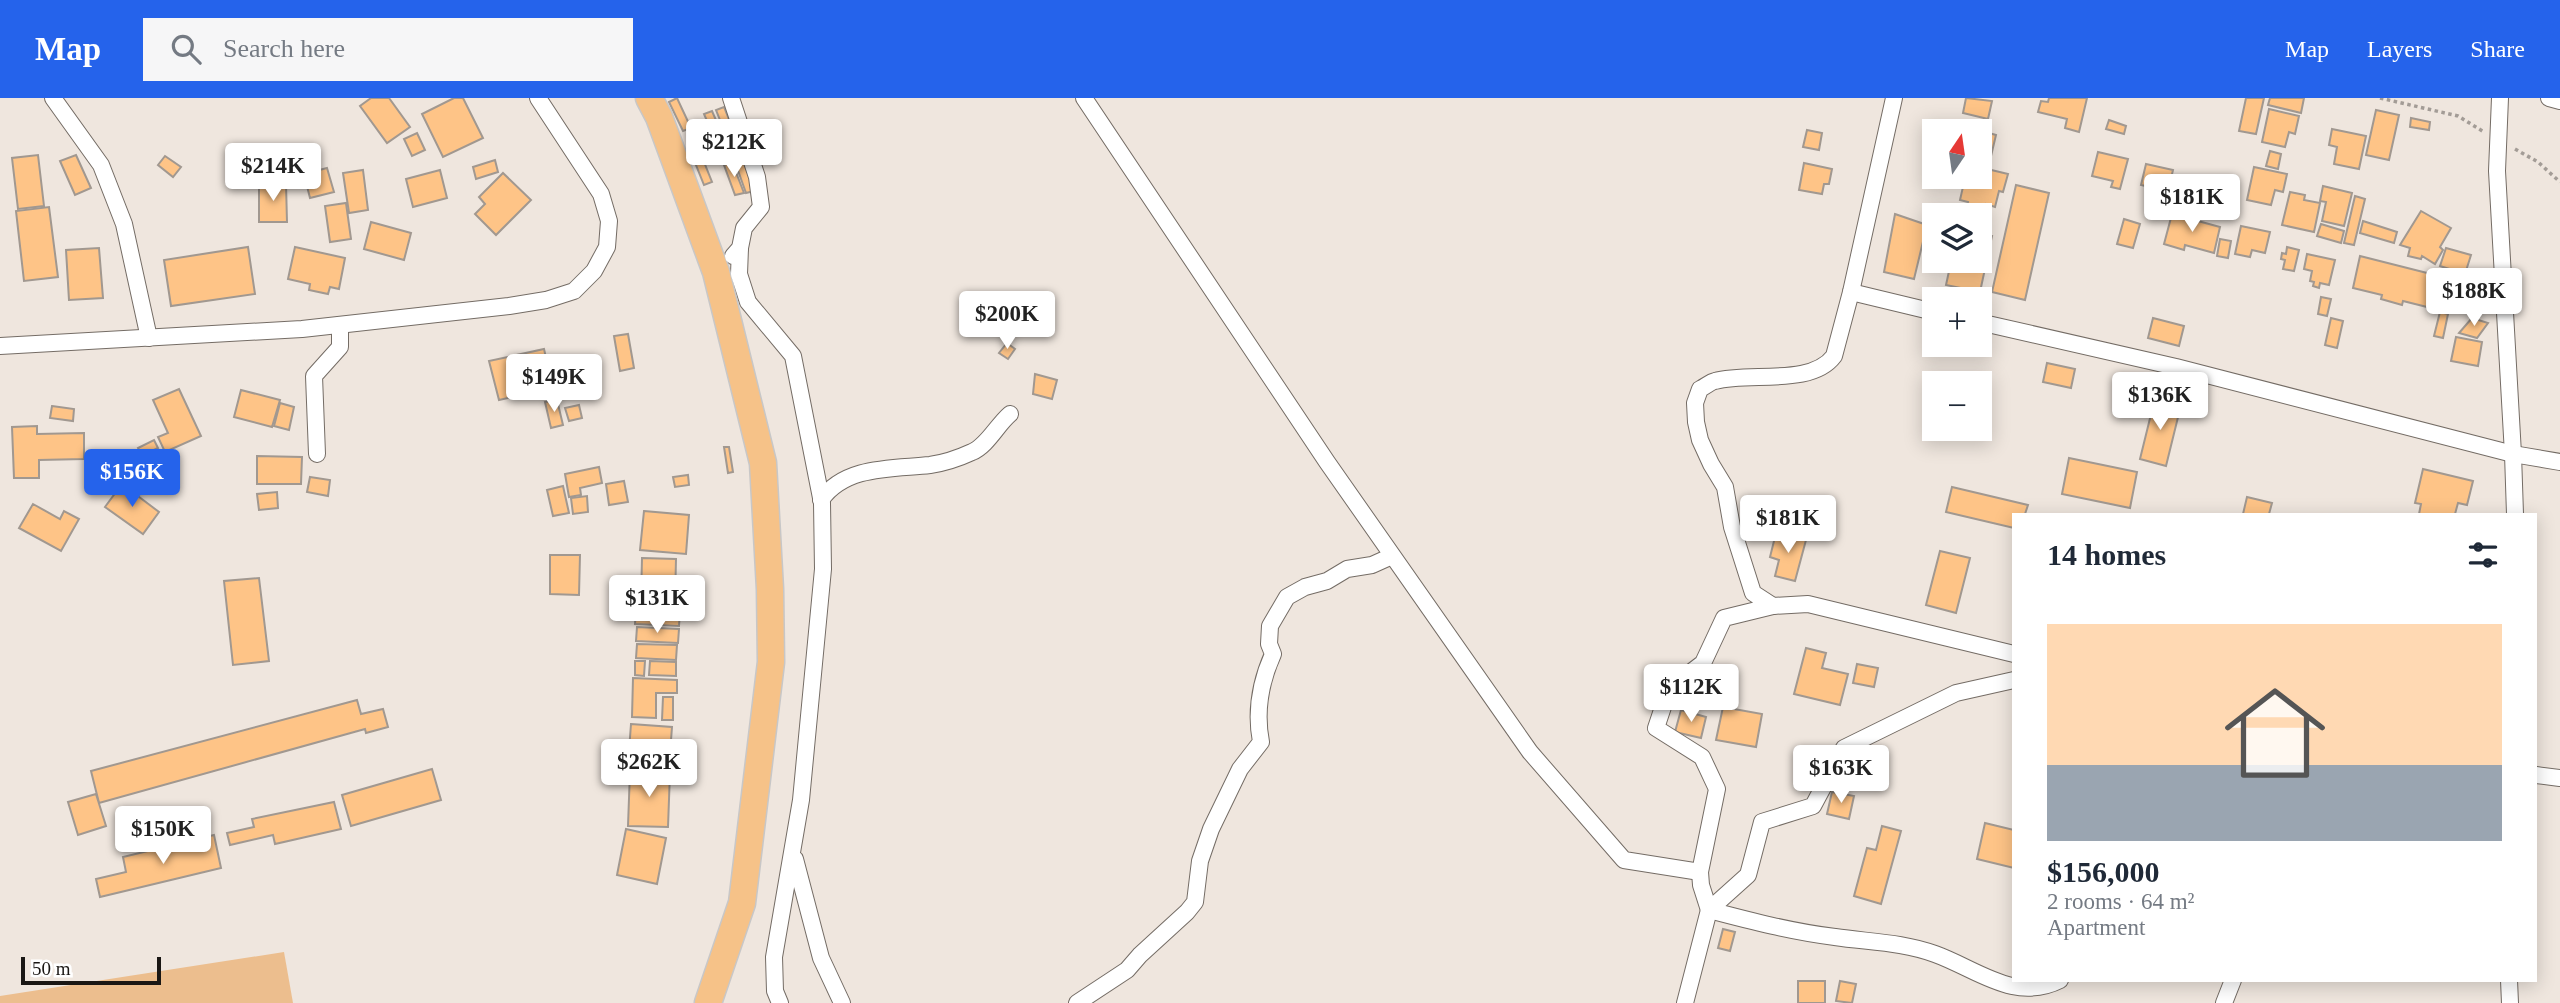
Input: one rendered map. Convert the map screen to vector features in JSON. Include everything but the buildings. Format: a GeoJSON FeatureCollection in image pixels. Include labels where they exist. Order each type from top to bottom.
{"type":"FeatureCollection","features":[{"type":"Feature","properties":{"kind":"highway"},"geometry":{"type":"LineString","coordinates":[[649,98],[659,117],[716,272],[763,463],[771,662],[742,903],[708,1003]]}},
{"type":"Feature","properties":{"kind":"street"},"geometry":{"type":"LineString","coordinates":[[53,98],[101,165],[124,224],[149,338]]}},
{"type":"Feature","properties":{"kind":"street"},"geometry":{"type":"LineString","coordinates":[[0,346],[340,325],[546,300],[574,291],[594,271],[607,247],[608,220],[601,194],[538,98]]}},
{"type":"Feature","properties":{"kind":"street"},"geometry":{"type":"LineString","coordinates":[[731,98],[757,177],[761,206],[744,228],[739,274],[748,302],[793,356],[821,500],[823,569],[801,800],[774,957],[775,991],[780,1003]]}},
{"type":"Feature","properties":{"kind":"street"},"geometry":{"type":"LineString","coordinates":[[1084,98],[1326,462],[1530,752],[1624,860],[1700,872]]}},
{"type":"Feature","properties":{"kind":"street"},"geometry":{"type":"LineString","coordinates":[[1773,606],[1753,593],[1732,527],[1725,487],[1700,440],[1695,403],[1700,389],[1715,381],[1786,376],[1819,369],[1828,365],[1834,356],[1894,98]]}},
{"type":"Feature","properties":{"kind":"street"},"geometry":{"type":"LineString","coordinates":[[2500,98],[2497,171],[2515,513]]}},
{"type":"Feature","properties":{"kind":"street"},"geometry":{"type":"LineString","coordinates":[[2549,98],[2560,102]]}},
{"type":"Feature","properties":{"kind":"street"},"geometry":{"type":"LineString","coordinates":[[716,272],[740,248]]}},
{"type":"Feature","properties":{"kind":"street"},"geometry":{"type":"LineString","coordinates":[[1851,292],[1922,309]]}},
{"type":"Feature","properties":{"kind":"street"},"geometry":{"type":"LineString","coordinates":[[317,454],[314,376],[340,347],[340,325]]}},
{"type":"Feature","properties":{"kind":"street"},"geometry":{"type":"LineString","coordinates":[[1992,325],[2176,367],[2513,454],[2560,462]]}},
{"type":"Feature","properties":{"kind":"street"},"geometry":{"type":"LineString","coordinates":[[821,500],[839,483],[859,474],[893,467],[930,465],[976,451],[1010,414]]}},
{"type":"Feature","properties":{"kind":"street"},"geometry":{"type":"LineString","coordinates":[[1077,1003],[1127,970],[1195,902],[1200,861],[1211,829],[1240,769],[1261,742],[1258,714],[1261,688],[1273,654],[1269,644],[1270,626],[1287,597],[1305,587],[1327,581],[1347,569],[1372,565],[1392,556]]}},
{"type":"Feature","properties":{"kind":"street"},"geometry":{"type":"LineString","coordinates":[[1685,1003],[1709,910],[1700,872],[1717,789],[1702,757],[1656,728],[1669,689],[1703,663],[1724,618],[1773,606],[1808,604],[2012,654]]}},
{"type":"Feature","properties":{"kind":"street"},"geometry":{"type":"LineString","coordinates":[[1709,910],[1748,876],[1762,822],[1813,806],[1844,748],[1956,693],[2012,680]]}},
{"type":"Feature","properties":{"kind":"street"},"geometry":{"type":"LineString","coordinates":[[2537,775],[2560,778]]}},
{"type":"Feature","properties":{"kind":"street"},"geometry":{"type":"LineString","coordinates":[[793,853],[821,958],[842,1003]]}},
{"type":"Feature","properties":{"kind":"street"},"geometry":{"type":"LineString","coordinates":[[1709,910],[1833,937],[1916,948],[1936,954],[2007,986],[2026,989],[2045,987],[2056,982]]}},
{"type":"Feature","properties":{"kind":"street"},"geometry":{"type":"LineString","coordinates":[[2224,1003],[2232,982]]}},
{"type":"Feature","properties":{"kind":"street"},"geometry":{"type":"LineString","coordinates":[[2509,982],[2510,1003]]}},
{"type":"Feature","properties":{"kind":"path"},"geometry":{"type":"LineString","coordinates":[[2380,98],[2458,117],[2538,162],[2560,182]]}},
{"type":"Feature","properties":{"kind":"shaded area"},"geometry":{"type":"Polygon","coordinates":[[[284,952],[293,1003],[0,1003],[0,996],[284,952]]]}}]}
